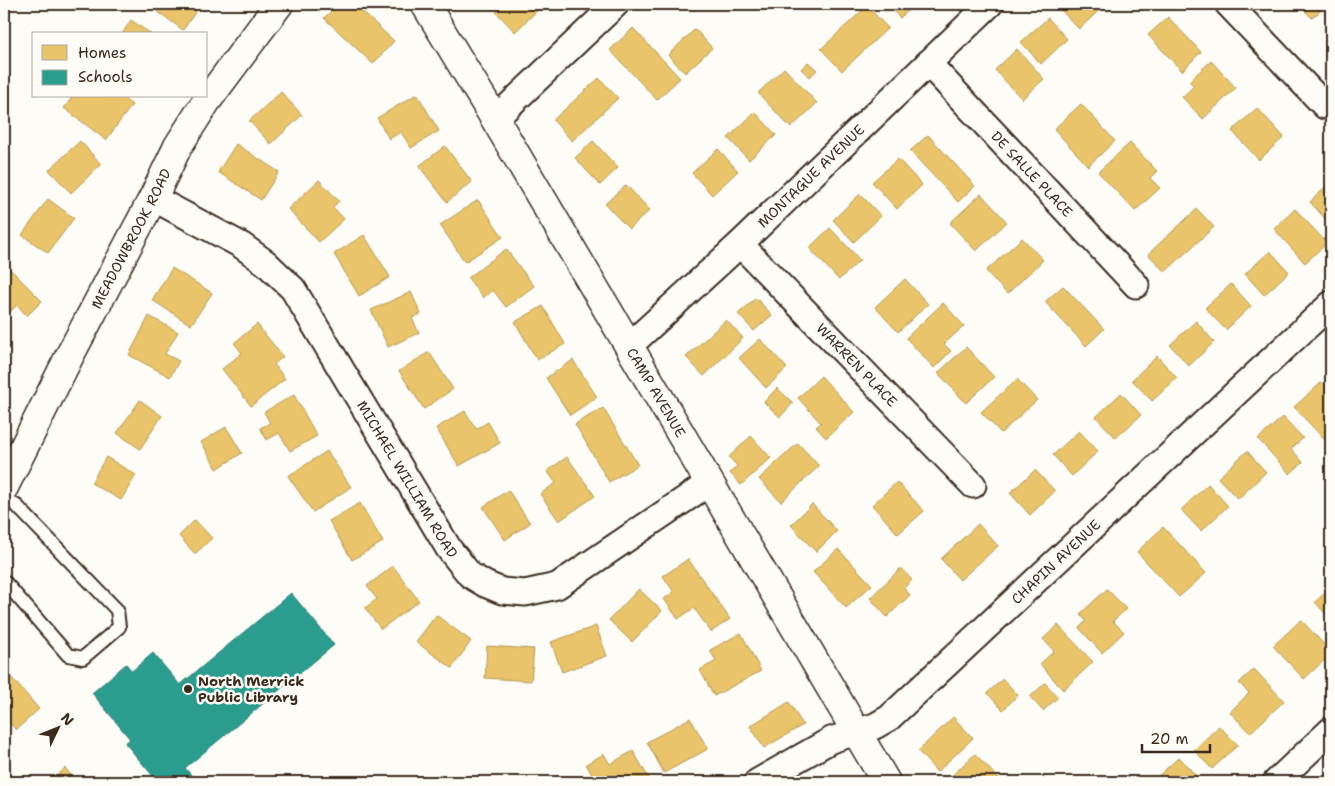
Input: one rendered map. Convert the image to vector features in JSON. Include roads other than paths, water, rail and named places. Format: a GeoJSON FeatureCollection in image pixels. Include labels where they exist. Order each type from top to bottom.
{"type":"FeatureCollection","features":[{"type":"Feature","properties":{"kind":"street","name":"MEADOWBROOK ROAD"},"geometry":{"type":"LineString","coordinates":[[4,487],[175,152],[206,102],[279,4]]}},
{"type":"Feature","properties":{"kind":"street","name":"CAMP AVENUE"},"geometry":{"type":"LineString","coordinates":[[425,4],[630,346],[886,782]]}},
{"type":"Feature","properties":{"kind":"street"},"geometry":{"type":"LineString","coordinates":[[495,119],[616,4]]}},
{"type":"Feature","properties":{"kind":"street","name":"MONTAGUE AVENUE"},"geometry":{"type":"LineString","coordinates":[[630,346],[740,244],[990,4]]}},
{"type":"Feature","properties":{"kind":"street"},"geometry":{"type":"LineString","coordinates":[[1228,4],[1325,106]]}},
{"type":"Feature","properties":{"kind":"street","name":"DE SALLE PLACE"},"geometry":{"type":"LineString","coordinates":[[928,63],[1136,285]]}},
{"type":"Feature","properties":{"kind":"street","name":"MICHAEL WILLIAM ROAD"},"geometry":{"type":"LineString","coordinates":[[153,198],[241,245],[266,263],[293,289],[450,549],[470,575],[485,584],[502,591],[525,593],[557,586],[709,483]]}},
{"type":"Feature","properties":{"kind":"street","name":"WARREN PLACE"},"geometry":{"type":"LineString","coordinates":[[740,244],[973,485]]}},
{"type":"Feature","properties":{"kind":"street","name":"CHAPIN AVENUE"},"geometry":{"type":"LineString","coordinates":[[757,782],[831,740],[875,726],[889,718],[1331,304]]}},
{"type":"Feature","properties":{"kind":"street"},"geometry":{"type":"LineString","coordinates":[[1276,782],[1331,730]]}},
{"type":"Feature","properties":{"kind":"lane"},"geometry":{"type":"LineString","coordinates":[[4,498],[17,506],[117,610],[119,627],[83,658],[68,655],[4,582]]}},
{"type":"Feature","properties":{"kind":"place","name":"North Merrick Public Library"},"geometry":{"type":"Point","coordinates":[188,689]}}]}
